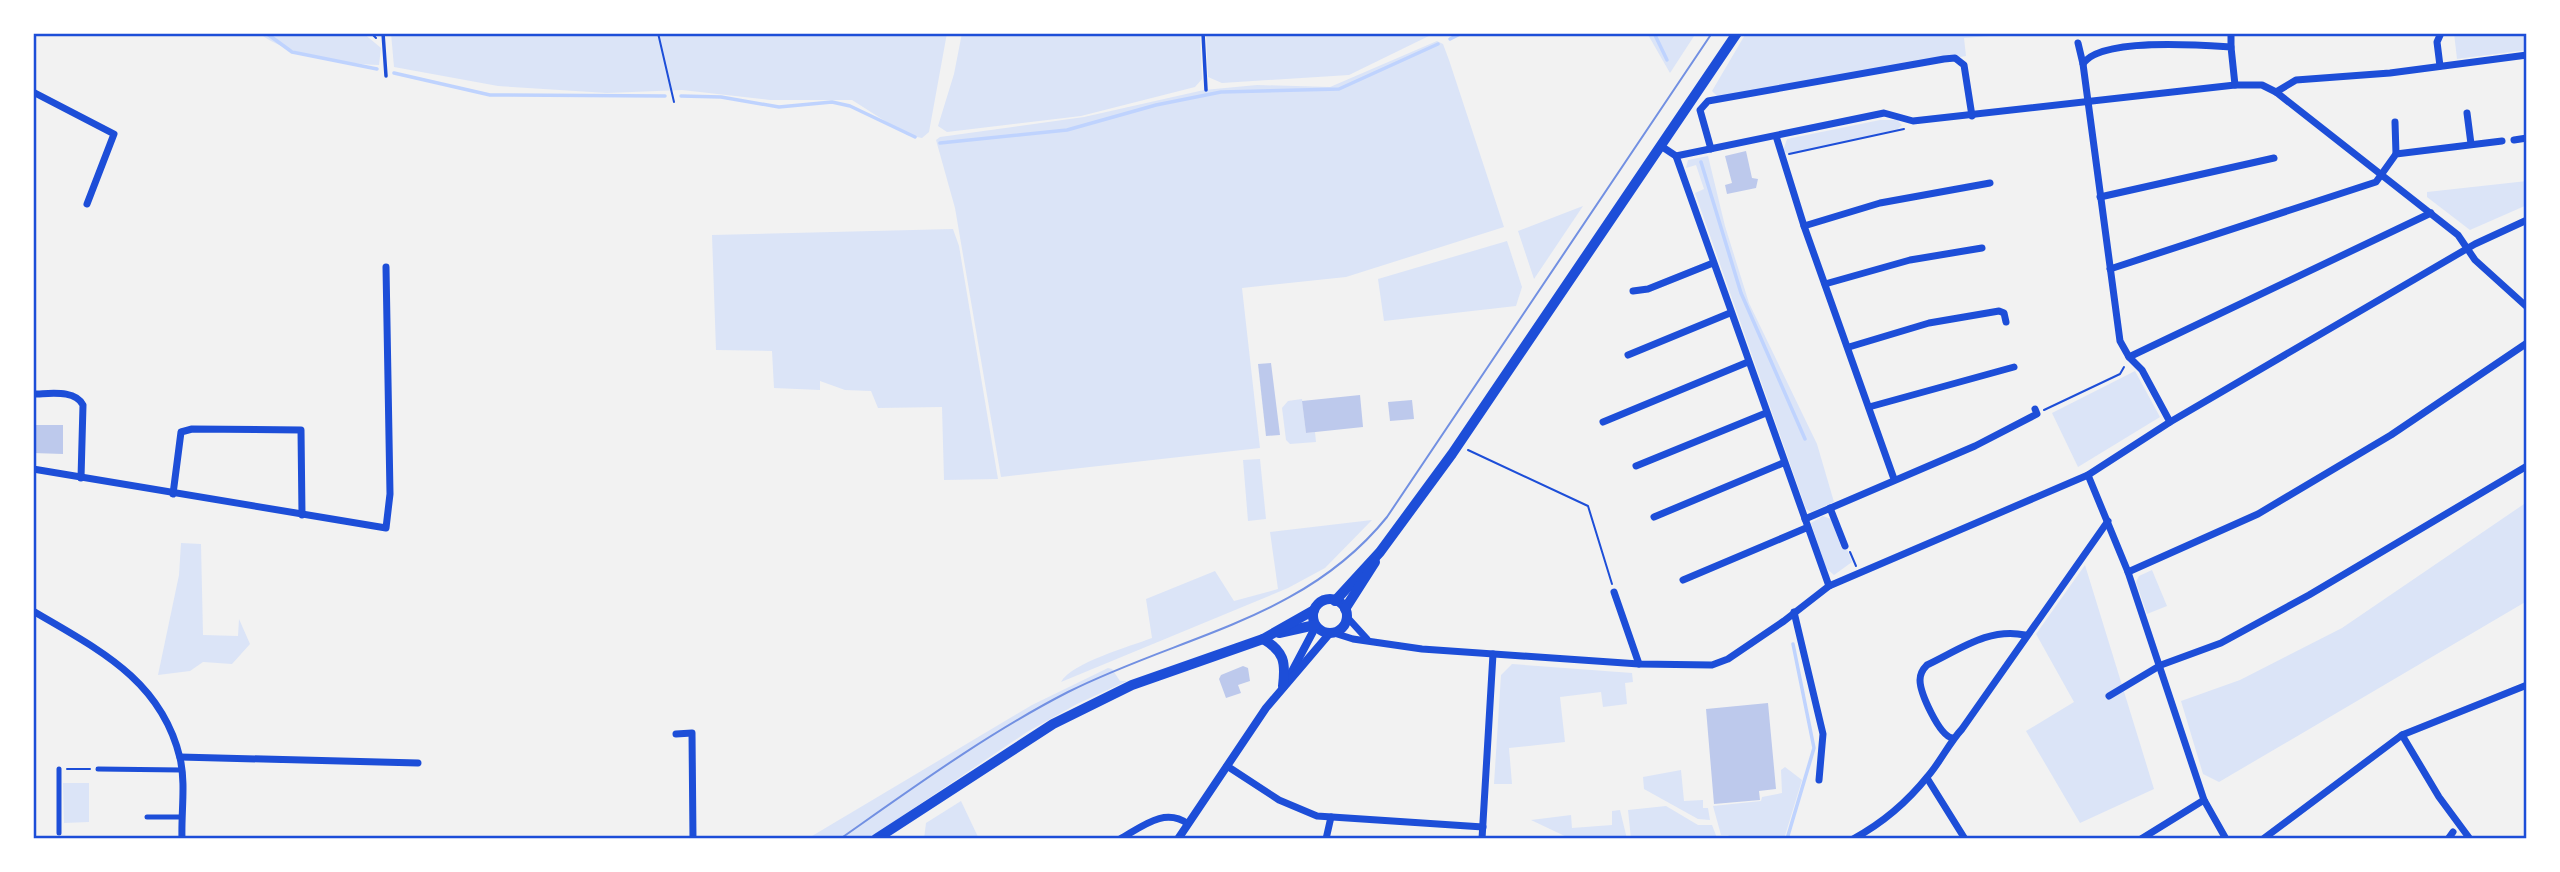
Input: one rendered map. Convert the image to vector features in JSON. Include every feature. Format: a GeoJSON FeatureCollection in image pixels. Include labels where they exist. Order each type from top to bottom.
{"type":"FeatureCollection","features":[{"type":"Feature","properties":{"kind":"main road"},"geometry":{"type":"LineString","coordinates":[[1267,637],[1314,610],[1323,601],[1335,601],[1380,552],[1452,454],[1737,33]]}},
{"type":"Feature","properties":{"kind":"main road"},"geometry":{"type":"LineString","coordinates":[[876,839],[1052,724],[1132,685],[1267,637],[1316,625],[1332,633],[1343,627],[1346,613],[1380,552]]}},
{"type":"Feature","properties":{"kind":"main road"},"geometry":{"type":"LineString","coordinates":[[1335,601],[1346,613]]}},
{"type":"Feature","properties":{"kind":"main road"},"geometry":{"type":"LineString","coordinates":[[1314,610],[1316,625]]}},
{"type":"Feature","properties":{"kind":"main road"},"geometry":{"type":"LineString","coordinates":[[1267,637],[1284,658],[1286,683]]}},
{"type":"Feature","properties":{"kind":"street"},"geometry":{"type":"LineString","coordinates":[[2231,33],[2235,85]]}},
{"type":"Feature","properties":{"kind":"street"},"geometry":{"type":"LineString","coordinates":[[2440,66],[2437,42],[2441,33]]}},
{"type":"Feature","properties":{"kind":"street"},"geometry":{"type":"LineString","coordinates":[[2078,43],[2120,341],[2129,357],[2142,370],[2170,422]]}},
{"type":"Feature","properties":{"kind":"street"},"geometry":{"type":"LineString","coordinates":[[2083,64],[2096,53],[2136,47],[2183,44],[2231,47]]}},
{"type":"Feature","properties":{"kind":"street"},"geometry":{"type":"LineString","coordinates":[[2276,92],[2296,80],[2527,55]]}},
{"type":"Feature","properties":{"kind":"street"},"geometry":{"type":"LineString","coordinates":[[1711,149],[1701,106],[1713,99],[1955,58],[1964,65],[1972,116]]}},
{"type":"Feature","properties":{"kind":"street"},"geometry":{"type":"LineString","coordinates":[[1676,156],[1884,113],[1913,121],[2235,85],[2262,85],[2276,92],[2458,235],[2467,249],[2527,307]]}},
{"type":"Feature","properties":{"kind":"street"},"geometry":{"type":"LineString","coordinates":[[33,92],[114,134],[87,204]]}},
{"type":"Feature","properties":{"kind":"street"},"geometry":{"type":"LineString","coordinates":[[2467,113],[2471,144]]}},
{"type":"Feature","properties":{"kind":"street"},"geometry":{"type":"LineString","coordinates":[[2110,269],[2376,182],[2396,154],[2395,122]]}},
{"type":"Feature","properties":{"kind":"street"},"geometry":{"type":"LineString","coordinates":[[1776,135],[1804,226],[1894,479]]}},
{"type":"Feature","properties":{"kind":"street"},"geometry":{"type":"LineString","coordinates":[[2514,139],[2527,138]]}},
{"type":"Feature","properties":{"kind":"street"},"geometry":{"type":"LineString","coordinates":[[2396,154],[2502,141]]}},
{"type":"Feature","properties":{"kind":"street"},"geometry":{"type":"LineString","coordinates":[[1661,146],[1676,156],[1783,463],[1829,586]]}},
{"type":"Feature","properties":{"kind":"street"},"geometry":{"type":"LineString","coordinates":[[2100,197],[2274,159]]}},
{"type":"Feature","properties":{"kind":"street"},"geometry":{"type":"LineString","coordinates":[[1804,226],[1880,203],[1990,183]]}},
{"type":"Feature","properties":{"kind":"street"},"geometry":{"type":"LineString","coordinates":[[2129,357],[2431,213]]}},
{"type":"Feature","properties":{"kind":"street"},"geometry":{"type":"LineString","coordinates":[[1178,839],[1286,683],[1332,633],[1353,639],[1368,639],[1422,649],[1639,664],[1712,665],[1728,659],[1829,586],[2088,475],[2170,422],[2467,249],[2527,220]]}},
{"type":"Feature","properties":{"kind":"street"},"geometry":{"type":"LineString","coordinates":[[1825,284],[1910,260],[1982,248]]}},
{"type":"Feature","properties":{"kind":"street"},"geometry":{"type":"LineString","coordinates":[[1633,291],[1713,263]]}},
{"type":"Feature","properties":{"kind":"street"},"geometry":{"type":"LineString","coordinates":[[33,469],[386,528],[390,494],[386,267]]}},
{"type":"Feature","properties":{"kind":"street"},"geometry":{"type":"LineString","coordinates":[[1849,347],[1929,323],[1999,311],[2004,313],[2006,322]]}},
{"type":"Feature","properties":{"kind":"street"},"geometry":{"type":"LineString","coordinates":[[1628,355],[1730,313]]}},
{"type":"Feature","properties":{"kind":"street"},"geometry":{"type":"LineString","coordinates":[[2129,572],[2258,514],[2392,435],[2527,343]]}},
{"type":"Feature","properties":{"kind":"street"},"geometry":{"type":"LineString","coordinates":[[1603,422],[1748,362]]}},
{"type":"Feature","properties":{"kind":"street"},"geometry":{"type":"LineString","coordinates":[[1869,407],[2014,367]]}},
{"type":"Feature","properties":{"kind":"street"},"geometry":{"type":"LineString","coordinates":[[33,394],[73,394],[80,398],[83,405],[81,478]]}},
{"type":"Feature","properties":{"kind":"street"},"geometry":{"type":"LineString","coordinates":[[1805,519],[1975,446],[2036,411]]}},
{"type":"Feature","properties":{"kind":"street"},"geometry":{"type":"LineString","coordinates":[[1636,466],[1766,413]]}},
{"type":"Feature","properties":{"kind":"street"},"geometry":{"type":"LineString","coordinates":[[173,494],[181,432],[192,429],[301,429],[302,514]]}},
{"type":"Feature","properties":{"kind":"street"},"geometry":{"type":"LineString","coordinates":[[1654,516],[1783,463]]}},
{"type":"Feature","properties":{"kind":"street"},"geometry":{"type":"LineString","coordinates":[[2109,696],[2161,664],[2221,643],[2309,595],[2527,466]]}},
{"type":"Feature","properties":{"kind":"street"},"geometry":{"type":"LineString","coordinates":[[2088,475],[2129,572],[2204,800],[2226,839]]}},
{"type":"Feature","properties":{"kind":"street"},"geometry":{"type":"LineString","coordinates":[[1830,508],[1845,546]]}},
{"type":"Feature","properties":{"kind":"street"},"geometry":{"type":"LineString","coordinates":[[1853,839],[1891,813],[1927,778],[1949,747],[1952,738],[1962,729],[2025,635],[2108,521]]}},
{"type":"Feature","properties":{"kind":"street"},"geometry":{"type":"LineString","coordinates":[[1683,580],[1807,528]]}},
{"type":"Feature","properties":{"kind":"street"},"geometry":{"type":"LineString","coordinates":[[1614,592],[1639,664]]}},
{"type":"Feature","properties":{"kind":"street"},"geometry":{"type":"LineString","coordinates":[[33,611],[100,650],[133,675],[160,710],[180,757],[182,839]]}},
{"type":"Feature","properties":{"kind":"street"},"geometry":{"type":"LineString","coordinates":[[1794,612],[1824,734],[1819,780]]}},
{"type":"Feature","properties":{"kind":"street"},"geometry":{"type":"LineString","coordinates":[[1346,613],[1368,639]]}},
{"type":"Feature","properties":{"kind":"street"},"geometry":{"type":"LineString","coordinates":[[1286,683],[1316,625]]}},
{"type":"Feature","properties":{"kind":"street"},"geometry":{"type":"LineString","coordinates":[[1952,738],[1945,736],[1939,728],[1921,687],[1922,671],[1927,665],[1990,635],[2011,632],[2025,635]]}},
{"type":"Feature","properties":{"kind":"street"},"geometry":{"type":"LineString","coordinates":[[1482,839],[1493,654]]}},
{"type":"Feature","properties":{"kind":"street"},"geometry":{"type":"LineString","coordinates":[[2263,839],[2402,735],[2527,685]]}},
{"type":"Feature","properties":{"kind":"street"},"geometry":{"type":"LineString","coordinates":[[676,734],[692,733],[693,839]]}},
{"type":"Feature","properties":{"kind":"street"},"geometry":{"type":"LineString","coordinates":[[2402,735],[2439,797],[2470,839]]}},
{"type":"Feature","properties":{"kind":"street"},"geometry":{"type":"LineString","coordinates":[[180,757],[418,763]]}},
{"type":"Feature","properties":{"kind":"street"},"geometry":{"type":"LineString","coordinates":[[1227,766],[1279,800],[1317,816],[1483,827]]}},
{"type":"Feature","properties":{"kind":"street"},"geometry":{"type":"LineString","coordinates":[[59,769],[59,833]]}},
{"type":"Feature","properties":{"kind":"street"},"geometry":{"type":"LineString","coordinates":[[98,769],[181,770]]}},
{"type":"Feature","properties":{"kind":"street"},"geometry":{"type":"LineString","coordinates":[[1927,778],[1965,839]]}},
{"type":"Feature","properties":{"kind":"street"},"geometry":{"type":"LineString","coordinates":[[2141,839],[2204,800]]}},
{"type":"Feature","properties":{"kind":"street"},"geometry":{"type":"LineString","coordinates":[[1120,839],[1165,815],[1177,816],[1188,824]]}},
{"type":"Feature","properties":{"kind":"street"},"geometry":{"type":"LineString","coordinates":[[147,817],[181,817]]}},
{"type":"Feature","properties":{"kind":"street"},"geometry":{"type":"LineString","coordinates":[[1326,839],[1331,817]]}},
{"type":"Feature","properties":{"kind":"lane"},"geometry":{"type":"LineString","coordinates":[[383,33],[386,76]]}},
{"type":"Feature","properties":{"kind":"lane"},"geometry":{"type":"LineString","coordinates":[[1203,33],[1206,90]]}},
{"type":"Feature","properties":{"kind":"path"},"geometry":{"type":"LineString","coordinates":[[658,33],[674,102]]}},
{"type":"Feature","properties":{"kind":"path"},"geometry":{"type":"LineString","coordinates":[[1782,156],[1903,130],[1913,121]]}},
{"type":"Feature","properties":{"kind":"path"},"geometry":{"type":"LineString","coordinates":[[2036,411],[2120,374]]}},
{"type":"Feature","properties":{"kind":"path"},"geometry":{"type":"LineString","coordinates":[[1467,450],[1588,506],[1614,592]]}},
{"type":"Feature","properties":{"kind":"path"},"geometry":{"type":"LineString","coordinates":[[1845,546],[1859,573]]}},
{"type":"Feature","properties":{"kind":"path"},"geometry":{"type":"LineString","coordinates":[[59,769],[98,769]]}},
{"type":"Feature","properties":{"kind":"shaded area"},"geometry":{"type":"Polygon","coordinates":[[[259,33],[363,33],[381,48],[379,65],[349,63],[300,53],[270,41],[259,33]]]}},
{"type":"Feature","properties":{"kind":"shaded area"},"geometry":{"type":"Polygon","coordinates":[[[391,33],[947,33],[929,132],[922,138],[907,135],[852,100],[770,100],[682,90],[607,93],[498,86],[394,67],[391,33]]]}},
{"type":"Feature","properties":{"kind":"shaded area"},"geometry":{"type":"Polygon","coordinates":[[[962,33],[1200,33],[1202,79],[1195,87],[1081,116],[947,132],[938,126],[954,74],[962,33]]]}},
{"type":"Feature","properties":{"kind":"shaded area"},"geometry":{"type":"Polygon","coordinates":[[[1206,33],[1435,33],[1349,75],[1222,83],[1208,77],[1206,33]]]}},
{"type":"Feature","properties":{"kind":"shaded area"},"geometry":{"type":"Polygon","coordinates":[[[1647,33],[1696,33],[1670,73],[1647,33]]]}},
{"type":"Feature","properties":{"kind":"shaded area"},"geometry":{"type":"Polygon","coordinates":[[[1746,33],[2027,33],[1964,38],[1966,56],[1718,97],[1712,91],[1746,33]]]}},
{"type":"Feature","properties":{"kind":"shaded area"},"geometry":{"type":"Polygon","coordinates":[[[2454,33],[2527,33],[2527,50],[2457,59],[2454,33]]]}},
{"type":"Feature","properties":{"kind":"shaded area"},"geometry":{"type":"Polygon","coordinates":[[[1437,41],[1443,44],[1449,60],[1504,227],[1346,277],[1242,288],[1260,448],[1001,477],[955,208],[936,140],[940,137],[1084,117],[1204,90],[1257,85],[1330,87],[1437,41]]]}},
{"type":"Feature","properties":{"kind":"shaded area"},"geometry":{"type":"Polygon","coordinates":[[[1880,120],[1897,120],[1902,125],[1898,129],[1791,155],[1783,151],[1787,139],[1880,120]]]}},
{"type":"Feature","properties":{"kind":"shaded area"},"geometry":{"type":"Polygon","coordinates":[[[1708,156],[1725,226],[1749,303],[1817,444],[1834,502],[1811,512],[1806,509],[1695,193],[1704,189],[1696,165],[1686,168],[1688,160],[1708,156]]]}},
{"type":"Feature","properties":{"kind":"shaded area"},"geometry":{"type":"Polygon","coordinates":[[[2527,181],[2527,205],[2470,230],[2427,197],[2427,192],[2527,181]]]}},
{"type":"Feature","properties":{"kind":"shaded area"},"geometry":{"type":"Polygon","coordinates":[[[1583,206],[1534,279],[1518,231],[1583,206]]]}},
{"type":"Feature","properties":{"kind":"shaded area"},"geometry":{"type":"Polygon","coordinates":[[[953,229],[959,246],[998,479],[944,480],[942,407],[878,408],[871,391],[845,390],[820,381],[820,390],[774,388],[772,351],[716,350],[712,235],[953,229]]]}},
{"type":"Feature","properties":{"kind":"shaded area"},"geometry":{"type":"Polygon","coordinates":[[[1507,241],[1522,287],[1516,306],[1384,321],[1378,279],[1507,241]]]}},
{"type":"Feature","properties":{"kind":"shaded area"},"geometry":{"type":"Polygon","coordinates":[[[2135,371],[2160,417],[2078,467],[2052,413],[2135,371]]]}},
{"type":"Feature","properties":{"kind":"shaded area"},"geometry":{"type":"Polygon","coordinates":[[[1302,399],[1306,433],[1315,432],[1316,442],[1290,444],[1286,440],[1282,408],[1288,401],[1302,399]]]}},
{"type":"Feature","properties":{"kind":"shaded area"},"geometry":{"type":"Polygon","coordinates":[[[1260,459],[1266,519],[1248,521],[1243,460],[1260,459]]]}},
{"type":"Feature","properties":{"kind":"shaded area"},"geometry":{"type":"Polygon","coordinates":[[[2527,502],[2527,601],[2219,782],[2203,774],[2181,701],[2240,680],[2342,628],[2527,502]]]}},
{"type":"Feature","properties":{"kind":"shaded area"},"geometry":{"type":"Polygon","coordinates":[[[1823,516],[1831,519],[1842,549],[1847,549],[1852,562],[1834,575],[1826,568],[1811,523],[1823,516]]]}},
{"type":"Feature","properties":{"kind":"shaded area"},"geometry":{"type":"Polygon","coordinates":[[[1372,520],[1325,568],[1288,588],[1061,682],[1076,668],[1152,638],[1146,599],[1215,571],[1234,601],[1278,589],[1270,532],[1372,520]]]}},
{"type":"Feature","properties":{"kind":"shaded area"},"geometry":{"type":"Polygon","coordinates":[[[181,543],[201,544],[203,635],[238,636],[239,619],[250,644],[232,664],[203,662],[190,671],[158,675],[179,575],[181,543]]]}},
{"type":"Feature","properties":{"kind":"shaded area"},"geometry":{"type":"Polygon","coordinates":[[[2085,565],[2154,789],[2080,823],[2026,731],[2074,702],[2036,634],[2085,565]]]}},
{"type":"Feature","properties":{"kind":"shaded area"},"geometry":{"type":"Polygon","coordinates":[[[2152,570],[2167,606],[2147,614],[2136,582],[2139,576],[2152,570]]]}},
{"type":"Feature","properties":{"kind":"shaded area"},"geometry":{"type":"Polygon","coordinates":[[[1512,664],[1632,673],[1633,682],[1625,683],[1627,704],[1603,707],[1601,692],[1560,697],[1565,742],[1509,748],[1512,784],[1494,784],[1501,675],[1512,664]]]}},
{"type":"Feature","properties":{"kind":"shaded area"},"geometry":{"type":"Polygon","coordinates":[[[1108,668],[1112,669],[1120,681],[1127,681],[1077,704],[1027,732],[868,839],[807,839],[1032,705],[1108,668]]]}},
{"type":"Feature","properties":{"kind":"shaded area"},"geometry":{"type":"Polygon","coordinates":[[[1785,767],[1802,780],[1784,839],[1733,839],[1728,835],[1721,835],[1713,806],[1761,801],[1762,797],[1782,793],[1781,770],[1785,767]]]}},
{"type":"Feature","properties":{"kind":"shaded area"},"geometry":{"type":"Polygon","coordinates":[[[1681,770],[1684,801],[1703,800],[1703,808],[1708,808],[1710,820],[1698,819],[1644,789],[1643,777],[1681,770]]]}},
{"type":"Feature","properties":{"kind":"shaded area"},"geometry":{"type":"Polygon","coordinates":[[[63,783],[89,783],[89,822],[64,823],[63,783]]]}},
{"type":"Feature","properties":{"kind":"shaded area"},"geometry":{"type":"Polygon","coordinates":[[[961,801],[979,839],[924,839],[926,823],[961,801]]]}},
{"type":"Feature","properties":{"kind":"shaded area"},"geometry":{"type":"Polygon","coordinates":[[[1666,806],[1698,825],[1712,825],[1717,838],[1631,839],[1628,810],[1666,806]]]}},
{"type":"Feature","properties":{"kind":"shaded area"},"geometry":{"type":"Polygon","coordinates":[[[1620,810],[1627,839],[1571,839],[1531,820],[1571,815],[1572,828],[1612,825],[1612,811],[1620,810]]]}},
{"type":"Feature","properties":{"kind":"building"},"geometry":{"type":"Polygon","coordinates":[[[1746,151],[1752,178],[1758,179],[1756,188],[1727,194],[1725,185],[1732,183],[1725,156],[1746,151]]]}},
{"type":"Feature","properties":{"kind":"building"},"geometry":{"type":"Polygon","coordinates":[[[1271,363],[1280,435],[1266,436],[1258,364],[1271,363]]]}},
{"type":"Feature","properties":{"kind":"building"},"geometry":{"type":"Polygon","coordinates":[[[1360,395],[1363,427],[1306,433],[1302,401],[1360,395]]]}},
{"type":"Feature","properties":{"kind":"building"},"geometry":{"type":"Polygon","coordinates":[[[1412,400],[1414,419],[1390,421],[1388,402],[1412,400]]]}},
{"type":"Feature","properties":{"kind":"building"},"geometry":{"type":"Polygon","coordinates":[[[33,425],[63,425],[63,454],[33,453],[33,425]]]}},
{"type":"Feature","properties":{"kind":"building"},"geometry":{"type":"Polygon","coordinates":[[[1243,666],[1248,668],[1250,681],[1238,685],[1241,693],[1226,698],[1219,679],[1221,675],[1243,666]]]}},
{"type":"Feature","properties":{"kind":"building"},"geometry":{"type":"Polygon","coordinates":[[[1768,703],[1776,789],[1759,791],[1760,800],[1714,804],[1706,709],[1768,703]]]}},
{"type":"Feature","properties":{"kind":"waterway"},"geometry":{"type":"LineString","coordinates":[[266,33],[292,52],[377,69]]}},
{"type":"Feature","properties":{"kind":"waterway"},"geometry":{"type":"LineString","coordinates":[[1450,39],[1462,33]]}},
{"type":"Feature","properties":{"kind":"waterway"},"geometry":{"type":"LineString","coordinates":[[1654,33],[1667,60]]}},
{"type":"Feature","properties":{"kind":"waterway"},"geometry":{"type":"LineString","coordinates":[[940,143],[1067,130],[1156,105],[1221,92],[1339,89],[1438,44]]}},
{"type":"Feature","properties":{"kind":"waterway"},"geometry":{"type":"LineString","coordinates":[[394,73],[490,95],[665,96]]}},
{"type":"Feature","properties":{"kind":"waterway"},"geometry":{"type":"LineString","coordinates":[[681,96],[721,97],[779,107],[832,102],[850,106],[915,137]]}},
{"type":"Feature","properties":{"kind":"waterway"},"geometry":{"type":"LineString","coordinates":[[1701,162],[1741,293],[1805,439]]}},
{"type":"Feature","properties":{"kind":"waterway"},"geometry":{"type":"LineString","coordinates":[[1787,839],[1814,748],[1793,644]]}},
{"type":"Feature","properties":{"kind":"tram line"},"geometry":{"type":"LineString","coordinates":[[840,839],[952,761],[1038,708],[1111,672],[1239,622],[1279,603],[1318,580],[1354,552],[1387,517],[1712,33]]}}]}
